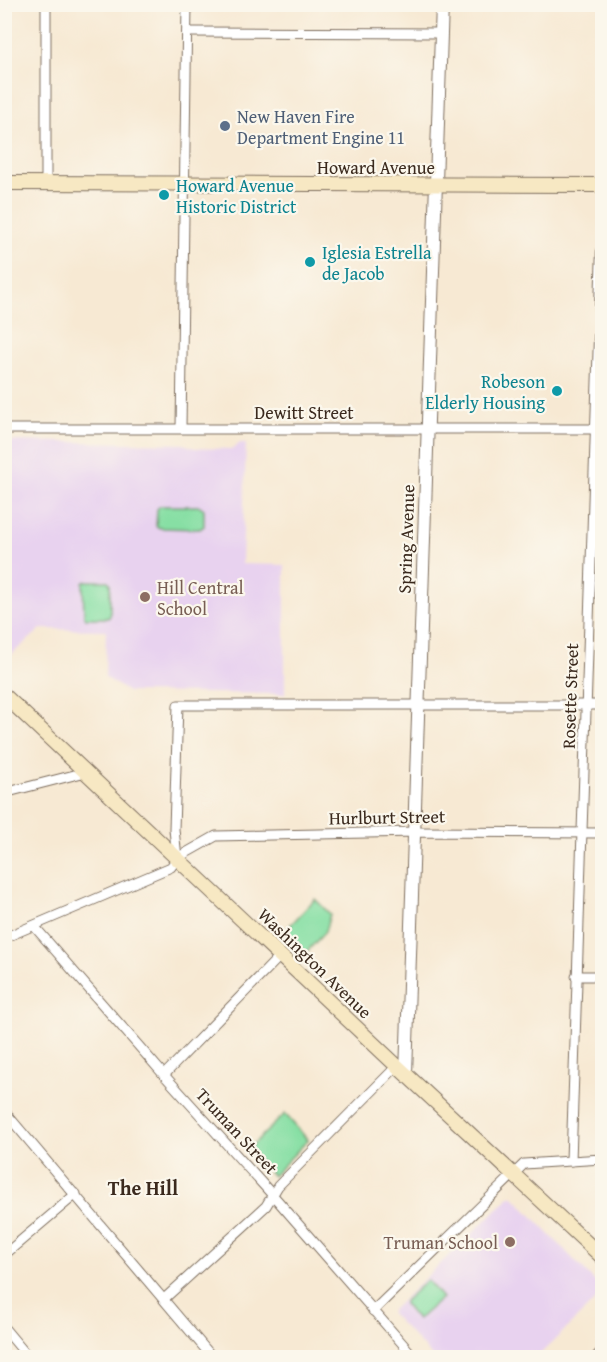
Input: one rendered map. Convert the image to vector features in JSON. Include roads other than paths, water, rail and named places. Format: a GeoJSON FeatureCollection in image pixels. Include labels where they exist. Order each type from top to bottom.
{"type":"FeatureCollection","features":[{"type":"Feature","properties":{"kind":"main road","name":"Howard Avenue"},"geometry":{"type":"LineString","coordinates":[[4,183],[603,185]]}},
{"type":"Feature","properties":{"kind":"main road","name":"Washington Avenue"},"geometry":{"type":"LineString","coordinates":[[4,695],[401,1070],[603,1257]]}},
{"type":"Feature","properties":{"kind":"street"},"geometry":{"type":"LineString","coordinates":[[46,4],[46,183]]}},
{"type":"Feature","properties":{"kind":"street"},"geometry":{"type":"LineString","coordinates":[[181,428],[187,4]]}},
{"type":"Feature","properties":{"kind":"street","name":"Spring Avenue"},"geometry":{"type":"LineString","coordinates":[[401,1070],[415,832],[442,4]]}},
{"type":"Feature","properties":{"kind":"street"},"geometry":{"type":"LineString","coordinates":[[187,32],[441,33]]}},
{"type":"Feature","properties":{"kind":"street","name":"Rosette Street"},"geometry":{"type":"LineString","coordinates":[[571,1161],[586,705],[596,554],[603,232]]}},
{"type":"Feature","properties":{"kind":"street","name":"Dewitt Street"},"geometry":{"type":"LineString","coordinates":[[4,429],[599,429]]}},
{"type":"Feature","properties":{"kind":"street"},"geometry":{"type":"LineString","coordinates":[[177,858],[174,829],[178,705],[603,705]]}},
{"type":"Feature","properties":{"kind":"street"},"geometry":{"type":"LineString","coordinates":[[4,793],[86,772]]}},
{"type":"Feature","properties":{"kind":"street","name":"Hurlburt Street"},"geometry":{"type":"LineString","coordinates":[[4,938],[171,867],[177,858],[216,836],[415,832],[603,833]]}},
{"type":"Feature","properties":{"kind":"street","name":"Truman Street"},"geometry":{"type":"LineString","coordinates":[[34,926],[164,1075],[273,1194],[415,1358]]}},
{"type":"Feature","properties":{"kind":"street"},"geometry":{"type":"LineString","coordinates":[[164,1075],[281,955]]}},
{"type":"Feature","properties":{"kind":"street"},"geometry":{"type":"LineString","coordinates":[[576,976],[603,976]]}},
{"type":"Feature","properties":{"kind":"street"},"geometry":{"type":"LineString","coordinates":[[164,1299],[266,1206],[280,1184],[401,1070]]}},
{"type":"Feature","properties":{"kind":"street"},"geometry":{"type":"LineString","coordinates":[[4,1111],[213,1358]]}},
{"type":"Feature","properties":{"kind":"street"},"geometry":{"type":"LineString","coordinates":[[374,1311],[524,1164],[603,1159]]}},
{"type":"Feature","properties":{"kind":"street"},"geometry":{"type":"LineString","coordinates":[[4,1255],[76,1194]]}},
{"type":"Feature","properties":{"kind":"street"},"geometry":{"type":"LineString","coordinates":[[4,1328],[29,1358]]}},
{"type":"Feature","properties":{"kind":"street"},"geometry":{"type":"LineString","coordinates":[[595,1358],[603,1351]]}},
{"type":"Feature","properties":{"kind":"place","name":"New Haven Fire Department Engine 11"},"geometry":{"type":"Point","coordinates":[225,126]}},
{"type":"Feature","properties":{"kind":"place","name":"Howard Avenue Historic District"},"geometry":{"type":"Point","coordinates":[164,195]}},
{"type":"Feature","properties":{"kind":"place","name":"Iglesia Estrella de Jacob"},"geometry":{"type":"Point","coordinates":[310,262]}},
{"type":"Feature","properties":{"kind":"place","name":"Robeson Elderly Housing"},"geometry":{"type":"Point","coordinates":[557,391]}},
{"type":"Feature","properties":{"kind":"place","name":"Hill Central School"},"geometry":{"type":"Point","coordinates":[145,597]}},
{"type":"Feature","properties":{"kind":"place","name":"Truman School"},"geometry":{"type":"Point","coordinates":[510,1242]}},
{"type":"Feature","properties":{"kind":"district","name":"The Hill"},"geometry":{"type":"Point","coordinates":[143,1187]}}]}
